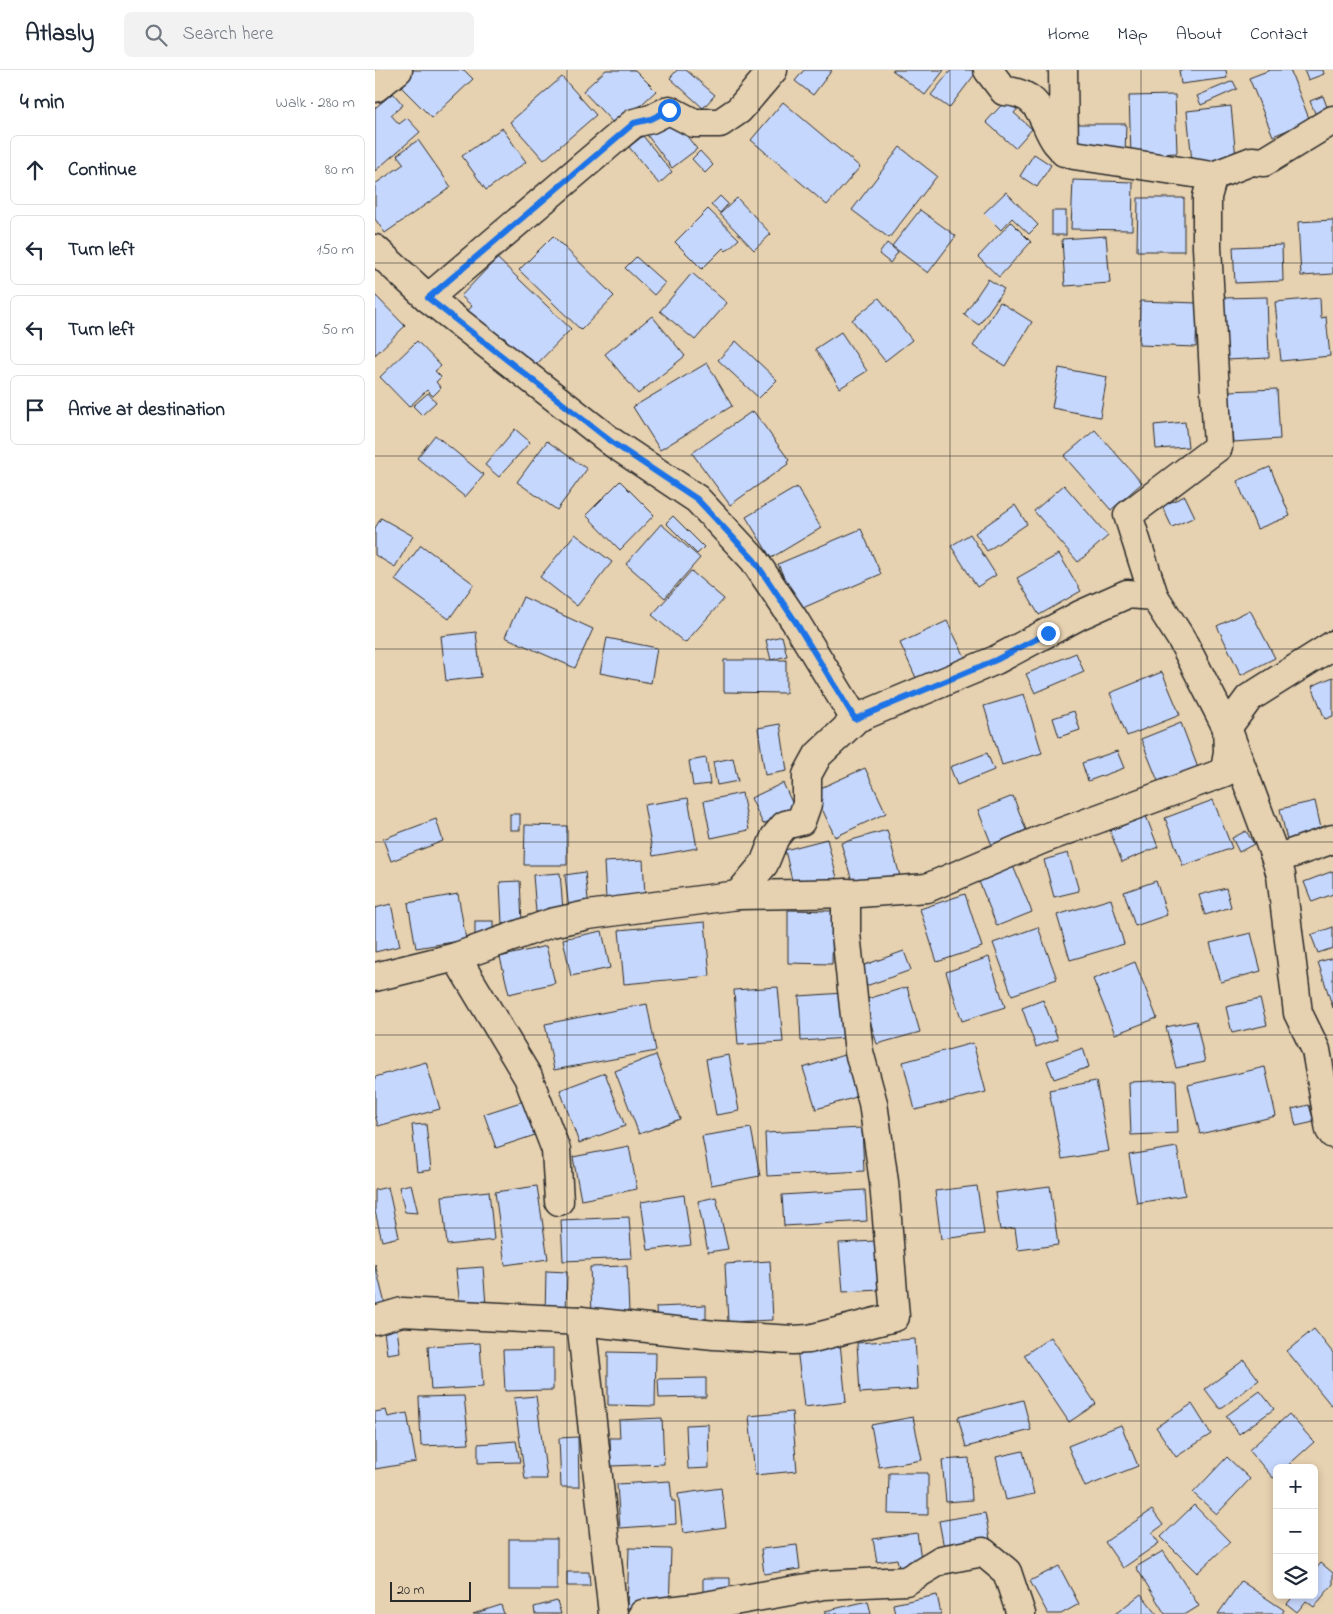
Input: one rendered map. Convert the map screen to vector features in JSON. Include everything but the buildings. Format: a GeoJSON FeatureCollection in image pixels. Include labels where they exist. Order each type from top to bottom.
{"type":"FeatureCollection","features":[{"type":"Feature","properties":{"kind":"street"},"geometry":{"type":"LineString","coordinates":[[375,88],[398,70]]}},
{"type":"Feature","properties":{"kind":"street"},"geometry":{"type":"LineString","coordinates":[[428,298],[634,123],[651,119],[669,110],[694,123],[720,123],[739,110],[773,70]]}},
{"type":"Feature","properties":{"kind":"street"},"geometry":{"type":"LineString","coordinates":[[988,70],[1004,91],[1018,92],[1034,100],[1056,142],[1064,152],[1213,176],[1252,161],[1264,162],[1333,120]]}},
{"type":"Feature","properties":{"kind":"street"},"geometry":{"type":"LineString","coordinates":[[1063,70],[1064,152]]}},
{"type":"Feature","properties":{"kind":"street"},"geometry":{"type":"LineString","coordinates":[[1213,176],[1207,197],[1207,247],[1217,447],[1128,514],[1154,596],[1182,640],[1227,728],[1276,859],[1281,875],[1298,1013],[1317,1050],[1333,1134]]}},
{"type":"Feature","properties":{"kind":"street"},"geometry":{"type":"LineString","coordinates":[[375,249],[428,298],[613,443],[697,499],[754,560],[795,621],[855,719]]}},
{"type":"Feature","properties":{"kind":"street"},"geometry":{"type":"LineString","coordinates":[[738,896],[765,864],[775,837],[785,825],[801,821],[807,804],[807,775],[818,755],[855,719],[996,660],[1080,615],[1127,594],[1154,596]]}},
{"type":"Feature","properties":{"kind":"street"},"geometry":{"type":"LineString","coordinates":[[375,977],[456,958],[551,923],[579,916],[738,896],[846,893],[927,888],[1043,839],[1225,772],[1228,751],[1227,728],[1249,698],[1333,645]]}},
{"type":"Feature","properties":{"kind":"street"},"geometry":{"type":"LineString","coordinates":[[1276,859],[1333,839]]}},
{"type":"Feature","properties":{"kind":"street"},"geometry":{"type":"LineString","coordinates":[[375,1320],[402,1312],[581,1321],[714,1335],[793,1340],[809,1339],[895,1317],[884,1182],[873,1103],[859,1052],[846,934],[846,893]]}},
{"type":"Feature","properties":{"kind":"street"},"geometry":{"type":"LineString","coordinates":[[456,958],[528,1077],[556,1150],[559,1201]]}},
{"type":"Feature","properties":{"kind":"street"},"geometry":{"type":"LineString","coordinates":[[581,1321],[613,1614]]}},
{"type":"Feature","properties":{"kind":"street"},"geometry":{"type":"LineString","coordinates":[[643,1614],[694,1608],[824,1585],[906,1582],[941,1560],[983,1552],[1007,1572],[1021,1614]]}},
{"type":"Feature","properties":{"kind":"route"},"geometry":{"type":"LineString","coordinates":[[669,110],[651,119],[634,123],[428,298],[613,443],[697,499],[754,560],[795,621],[855,719],[996,660],[1048,633]]}}]}
